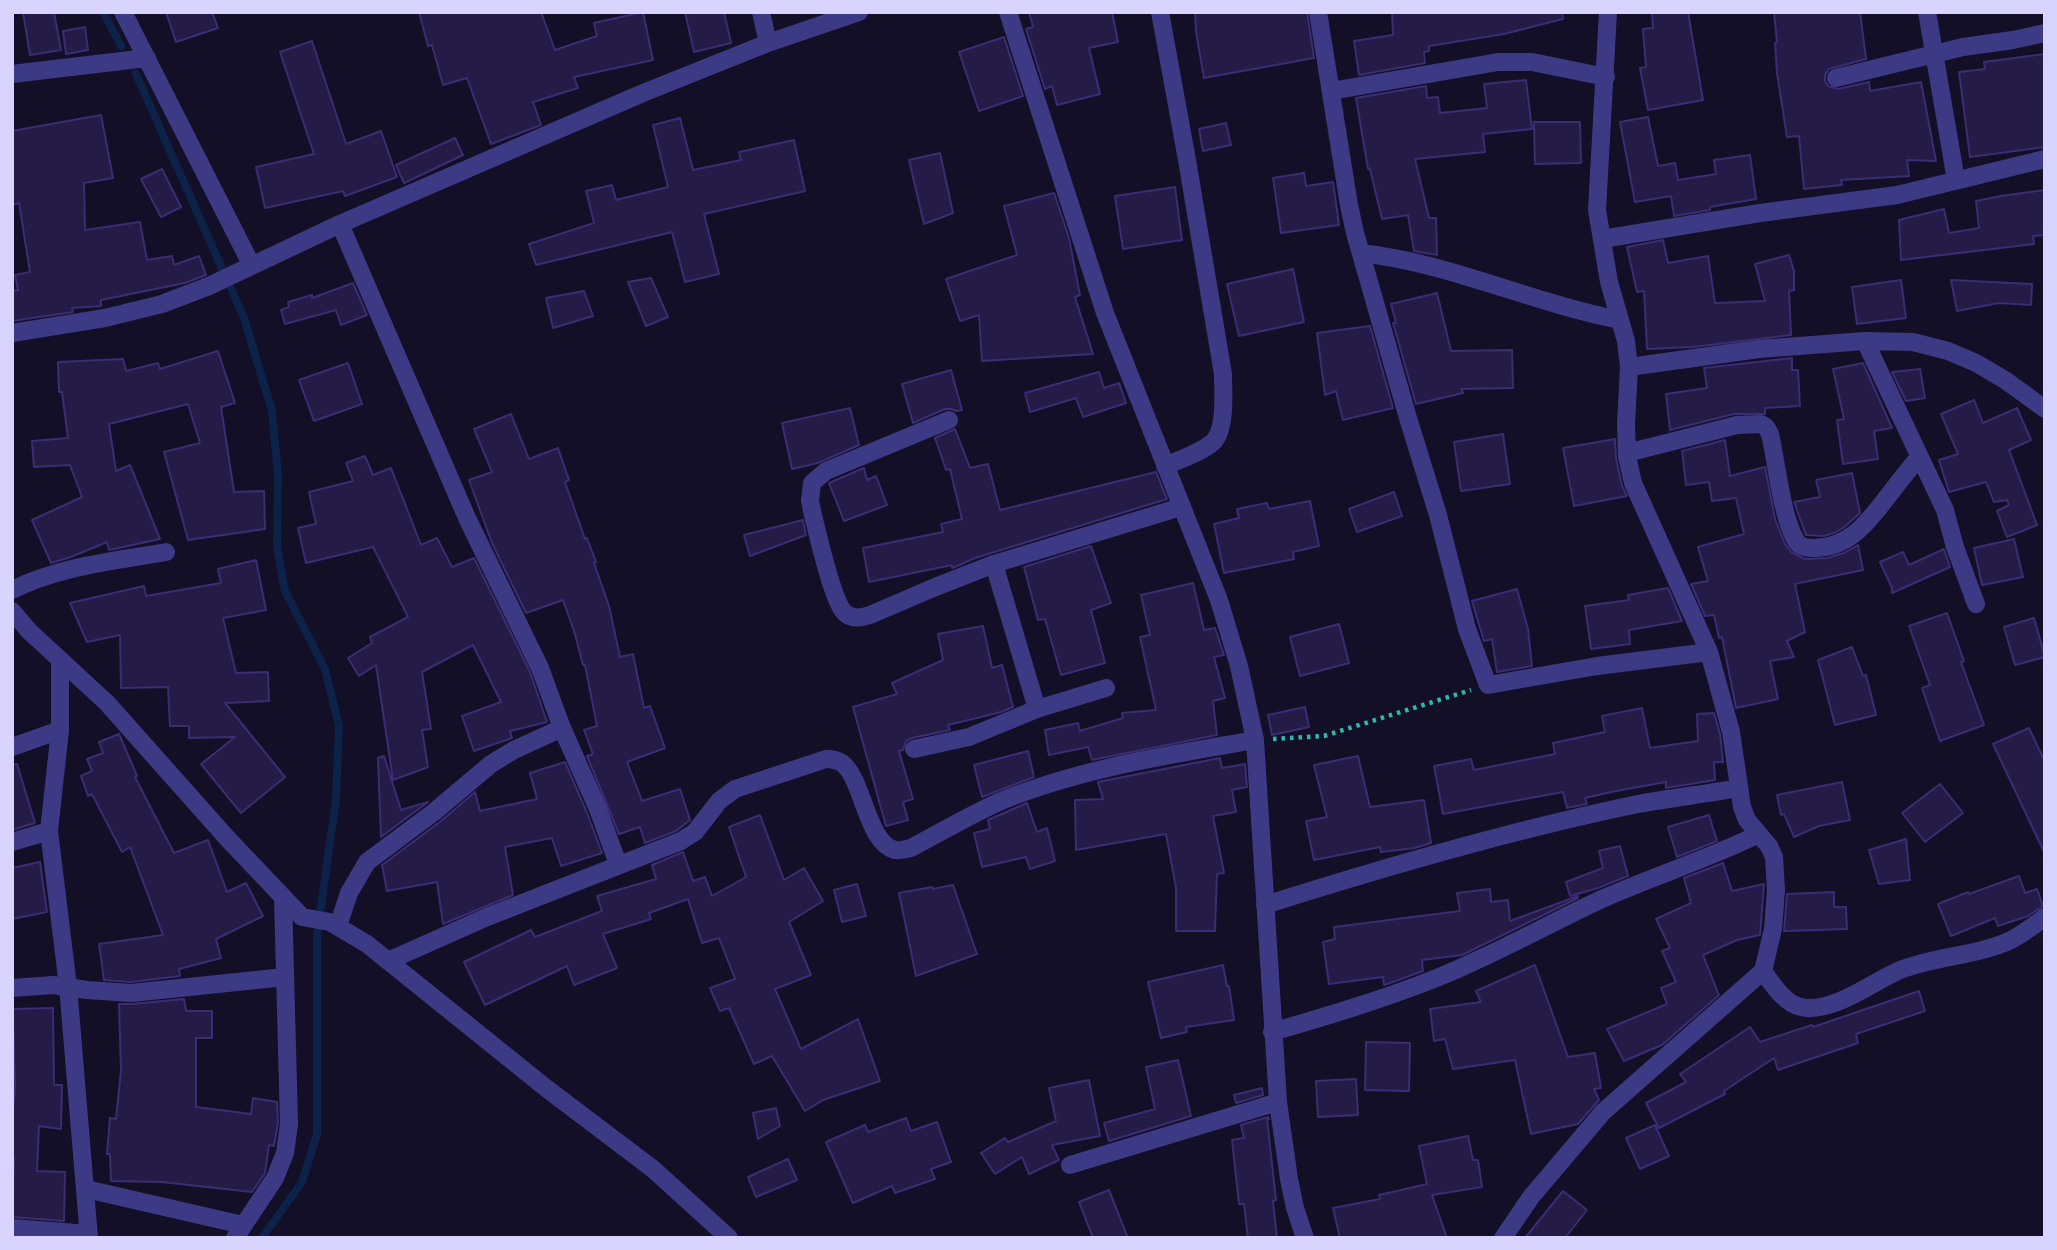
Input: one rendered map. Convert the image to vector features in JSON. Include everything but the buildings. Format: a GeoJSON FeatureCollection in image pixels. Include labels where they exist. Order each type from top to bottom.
{"type":"FeatureCollection","features":[{"type":"Feature","properties":{"kind":"street"},"geometry":{"type":"LineString","coordinates":[[123,12],[250,265]]}},
{"type":"Feature","properties":{"kind":"street"},"geometry":{"type":"LineString","coordinates":[[761,12],[768,43]]}},
{"type":"Feature","properties":{"kind":"street"},"geometry":{"type":"LineString","coordinates":[[12,333],[105,317],[162,303],[643,93],[768,43],[859,12]]}},
{"type":"Feature","properties":{"kind":"street"},"geometry":{"type":"LineString","coordinates":[[1008,12],[1104,313],[1220,600],[1239,666],[1255,740],[1278,1102],[1291,1189],[1305,1238]]}},
{"type":"Feature","properties":{"kind":"street"},"geometry":{"type":"LineString","coordinates":[[1160,12],[1223,374],[1223,407],[1220,427],[1214,441],[1165,466]]}},
{"type":"Feature","properties":{"kind":"street"},"geometry":{"type":"LineString","coordinates":[[1318,12],[1349,205],[1361,253],[1438,515],[1467,629],[1488,685],[1597,666],[1709,652]]}},
{"type":"Feature","properties":{"kind":"street"},"geometry":{"type":"LineString","coordinates":[[1503,1238],[1531,1197],[1603,1112],[1763,971],[1773,929],[1773,857],[1769,846],[1747,820],[1742,807],[1731,732],[1709,652],[1633,483],[1627,453],[1629,367],[1626,341],[1609,282],[1597,211],[1608,12]]}},
{"type":"Feature","properties":{"kind":"street"},"geometry":{"type":"LineString","coordinates":[[1927,12],[1956,180]]}},
{"type":"Feature","properties":{"kind":"street"},"geometry":{"type":"LineString","coordinates":[[1836,78],[1963,47],[2045,33]]}},
{"type":"Feature","properties":{"kind":"street"},"geometry":{"type":"LineString","coordinates":[[12,74],[147,58]]}},
{"type":"Feature","properties":{"kind":"street"},"geometry":{"type":"LineString","coordinates":[[1331,91],[1497,62],[1532,62],[1606,77]]}},
{"type":"Feature","properties":{"kind":"street"},"geometry":{"type":"LineString","coordinates":[[1602,239],[1760,213],[1897,195],[2045,159]]}},
{"type":"Feature","properties":{"kind":"street"},"geometry":{"type":"LineString","coordinates":[[340,224],[467,518],[540,668],[618,864]]}},
{"type":"Feature","properties":{"kind":"street"},"geometry":{"type":"LineString","coordinates":[[1361,253],[1425,264],[1545,302],[1620,320]]}},
{"type":"Feature","properties":{"kind":"street"},"geometry":{"type":"LineString","coordinates":[[1629,367],[1759,349],[1865,341],[1913,342],[1948,351],[1976,363],[2045,409]]}},
{"type":"Feature","properties":{"kind":"street"},"geometry":{"type":"LineString","coordinates":[[1865,341],[1945,510],[1976,604]]}},
{"type":"Feature","properties":{"kind":"street"},"geometry":{"type":"LineString","coordinates":[[949,419],[827,471],[812,483],[812,511],[833,588],[844,613],[851,618],[860,618],[994,564],[1181,507]]}},
{"type":"Feature","properties":{"kind":"street"},"geometry":{"type":"LineString","coordinates":[[1627,453],[1737,425],[1753,423],[1766,427],[1770,433],[1789,526],[1796,543],[1805,548],[1822,549],[1843,541],[1860,530],[1919,457]]}},
{"type":"Feature","properties":{"kind":"street"},"geometry":{"type":"LineString","coordinates":[[12,590],[56,573],[166,552]]}},
{"type":"Feature","properties":{"kind":"street"},"geometry":{"type":"LineString","coordinates":[[994,564],[1037,709]]}},
{"type":"Feature","properties":{"kind":"street"},"geometry":{"type":"LineString","coordinates":[[12,611],[29,631],[123,720],[227,838],[302,917],[334,924],[367,944],[546,1088],[653,1169],[729,1238]]}},
{"type":"Feature","properties":{"kind":"street"},"geometry":{"type":"LineString","coordinates":[[12,1228],[89,1236],[68,986],[49,831],[60,730],[60,660]]}},
{"type":"Feature","properties":{"kind":"street"},"geometry":{"type":"LineString","coordinates":[[914,749],[969,737],[1037,709],[1105,688]]}},
{"type":"Feature","properties":{"kind":"street"},"geometry":{"type":"LineString","coordinates":[[334,924],[367,862],[434,812],[491,764],[562,728]]}},
{"type":"Feature","properties":{"kind":"street"},"geometry":{"type":"LineString","coordinates":[[12,747],[60,730]]}},
{"type":"Feature","properties":{"kind":"street"},"geometry":{"type":"LineString","coordinates":[[388,961],[618,864],[681,841],[695,832],[719,802],[735,789],[826,759],[842,763],[850,774],[878,835],[886,845],[901,850],[911,848],[991,806],[1044,786],[1134,763],[1255,740]]}},
{"type":"Feature","properties":{"kind":"street"},"geometry":{"type":"LineString","coordinates":[[1265,905],[1386,867],[1553,824],[1640,804],[1739,788]]}},
{"type":"Feature","properties":{"kind":"street"},"geometry":{"type":"LineString","coordinates":[[12,842],[49,831]]}},
{"type":"Feature","properties":{"kind":"street"},"geometry":{"type":"LineString","coordinates":[[1272,1032],[1371,1002],[1434,979],[1598,901],[1759,834]]}},
{"type":"Feature","properties":{"kind":"street"},"geometry":{"type":"LineString","coordinates":[[86,1189],[239,1231],[275,1178],[285,1153],[289,1124],[284,897]]}},
{"type":"Feature","properties":{"kind":"street"},"geometry":{"type":"LineString","coordinates":[[1763,971],[1787,1000],[1799,1007],[1814,1008],[1832,1004],[1901,970],[2010,941],[2045,917]]}},
{"type":"Feature","properties":{"kind":"street"},"geometry":{"type":"LineString","coordinates":[[12,988],[45,985],[131,993],[285,976]]}},
{"type":"Feature","properties":{"kind":"street"},"geometry":{"type":"LineString","coordinates":[[1070,1165],[1278,1102]]}},
{"type":"Feature","properties":{"kind":"path"},"geometry":{"type":"LineString","coordinates":[[1255,740],[1324,736],[1488,685]]}},
{"type":"Feature","properties":{"kind":"waterway"},"geometry":{"type":"LineString","coordinates":[[103,12],[121,46]]}},
{"type":"Feature","properties":{"kind":"waterway"},"geometry":{"type":"LineString","coordinates":[[136,74],[244,318],[272,411],[278,476],[277,547],[285,591],[325,669],[339,726],[336,799],[317,936],[317,1134],[302,1182],[262,1238]]}}]}
